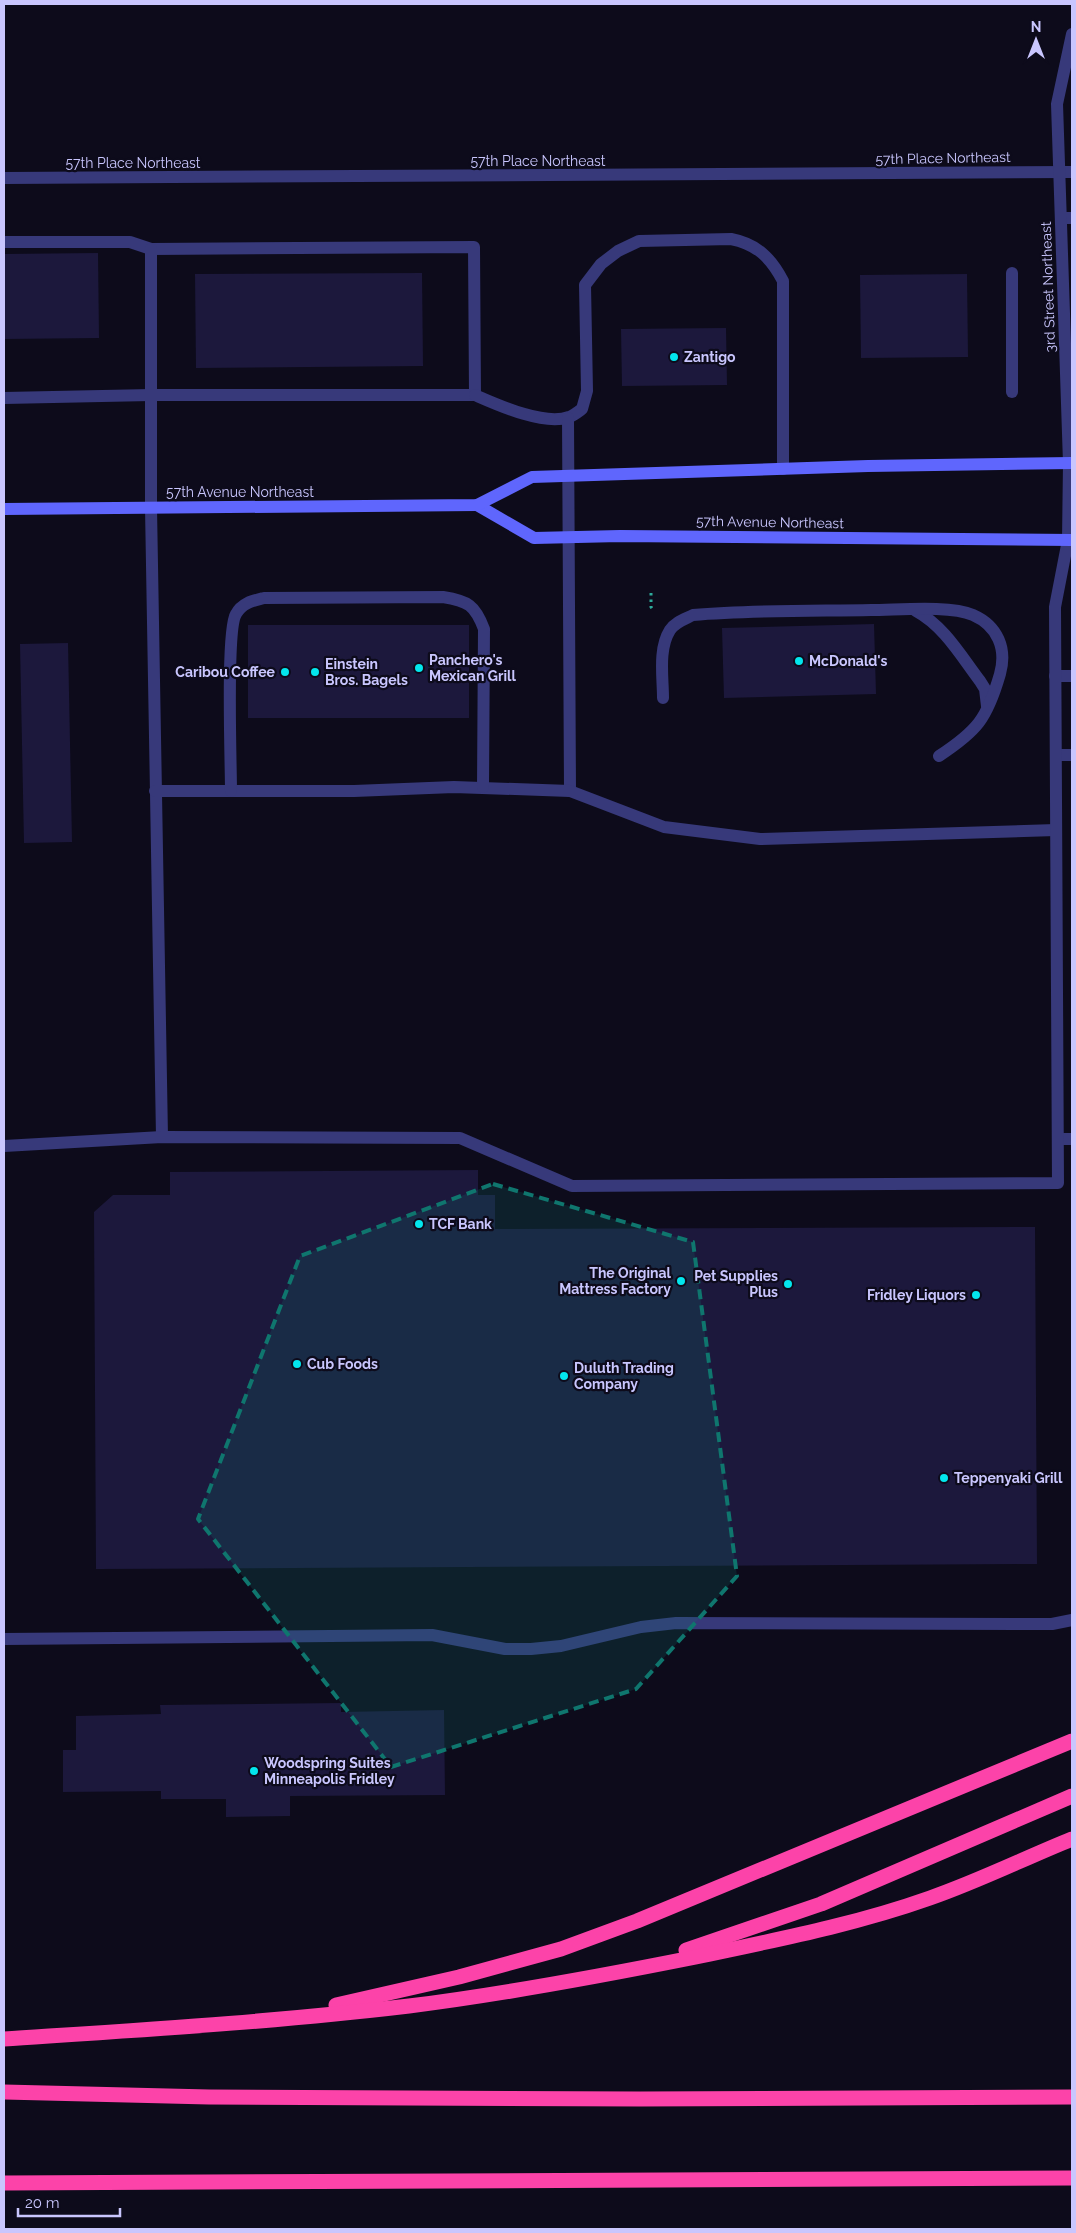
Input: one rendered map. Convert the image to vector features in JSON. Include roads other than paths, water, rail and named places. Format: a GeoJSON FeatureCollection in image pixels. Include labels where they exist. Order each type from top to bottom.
{"type":"FeatureCollection","features":[{"type":"Feature","properties":{"kind":"highway"},"geometry":{"type":"LineString","coordinates":[[263,2021],[406,1990],[561,1950],[637,1921],[1072,1741]]}},
{"type":"Feature","properties":{"kind":"highway"},"geometry":{"type":"LineString","coordinates":[[616,1973],[821,1904],[1072,1796]]}},
{"type":"Feature","properties":{"kind":"highway"},"geometry":{"type":"LineString","coordinates":[[4,2039],[263,2021],[412,2005],[616,1973],[830,1928],[931,1898],[1072,1838]]}},
{"type":"Feature","properties":{"kind":"highway"},"geometry":{"type":"LineString","coordinates":[[4,2092],[219,2097],[620,2099],[1072,2097]]}},
{"type":"Feature","properties":{"kind":"highway"},"geometry":{"type":"LineString","coordinates":[[4,2184],[1072,2178]]}},
{"type":"Feature","properties":{"kind":"street","name":"3rd Street Northeast"},"geometry":{"type":"LineString","coordinates":[[162,1137],[460,1138],[572,1186],[1058,1183],[1055,607],[1070,540],[1070,463],[1066,218],[1059,172],[1057,104],[1072,34]]}},
{"type":"Feature","properties":{"kind":"street","name":"57th Place Northeast"},"geometry":{"type":"LineString","coordinates":[[4,178],[1072,172]]}},
{"type":"Feature","properties":{"kind":"street"},"geometry":{"type":"LineString","coordinates":[[4,398],[475,396],[521,414],[546,418],[568,418],[582,409],[587,391],[585,285],[601,264],[639,241],[731,239],[746,242],[761,251],[773,263],[783,281],[783,469]]}},
{"type":"Feature","properties":{"kind":"street"},"geometry":{"type":"LineString","coordinates":[[4,242],[130,242],[150,249],[474,247],[475,396]]}},
{"type":"Feature","properties":{"kind":"street"},"geometry":{"type":"LineString","coordinates":[[4,1146],[162,1137],[150,508],[150,249]]}},
{"type":"Feature","properties":{"kind":"street"},"geometry":{"type":"LineString","coordinates":[[1012,273],[1012,392]]}},
{"type":"Feature","properties":{"kind":"street"},"geometry":{"type":"LineString","coordinates":[[568,418],[570,790]]}},
{"type":"Feature","properties":{"kind":"street","name":"57th Avenue Northeast"},"geometry":{"type":"LineString","coordinates":[[4,509],[477,505],[532,477],[1070,463]]}},
{"type":"Feature","properties":{"kind":"street","name":"57th Avenue Northeast"},"geometry":{"type":"LineString","coordinates":[[477,505],[534,538],[630,536],[1070,540]]}},
{"type":"Feature","properties":{"kind":"street"},"geometry":{"type":"LineString","coordinates":[[231,791],[232,641],[234,616],[244,604],[264,598],[442,597],[463,600],[478,612],[484,629],[483,787]]}},
{"type":"Feature","properties":{"kind":"street"},"geometry":{"type":"LineString","coordinates":[[914,610],[931,620],[940,629],[980,681],[987,699],[987,711]]}},
{"type":"Feature","properties":{"kind":"street"},"geometry":{"type":"LineString","coordinates":[[663,698],[663,648],[670,629],[678,622],[693,615],[914,610],[952,611],[972,615],[988,624],[999,637],[1003,650],[1002,665],[987,711],[975,730],[939,756]]}},
{"type":"Feature","properties":{"kind":"street"},"geometry":{"type":"LineString","coordinates":[[1055,676],[1072,676]]}},
{"type":"Feature","properties":{"kind":"street"},"geometry":{"type":"LineString","coordinates":[[1056,755],[1072,755]]}},
{"type":"Feature","properties":{"kind":"street"},"geometry":{"type":"LineString","coordinates":[[155,790],[231,791],[483,787],[570,790],[664,827],[760,839],[1056,830]]}},
{"type":"Feature","properties":{"kind":"street"},"geometry":{"type":"LineString","coordinates":[[1058,1140],[1072,1140]]}},
{"type":"Feature","properties":{"kind":"street"},"geometry":{"type":"LineString","coordinates":[[4,1639],[432,1635],[506,1650],[531,1650],[561,1646],[641,1627],[676,1623],[1052,1624],[1072,1620]]}},
{"type":"Feature","properties":{"kind":"place","name":"Zantigo"},"geometry":{"type":"Point","coordinates":[674,357]}},
{"type":"Feature","properties":{"kind":"place","name":"McDonald's"},"geometry":{"type":"Point","coordinates":[799,661]}},
{"type":"Feature","properties":{"kind":"place","name":"Panchero's Mexican Grill"},"geometry":{"type":"Point","coordinates":[419,668]}},
{"type":"Feature","properties":{"kind":"place","name":"Caribou Coffee"},"geometry":{"type":"Point","coordinates":[285,672]}},
{"type":"Feature","properties":{"kind":"place","name":"Einstein Bros. Bagels"},"geometry":{"type":"Point","coordinates":[315,672]}},
{"type":"Feature","properties":{"kind":"place","name":"TCF Bank"},"geometry":{"type":"Point","coordinates":[419,1224]}},
{"type":"Feature","properties":{"kind":"place","name":"The Original Mattress Factory"},"geometry":{"type":"Point","coordinates":[681,1281]}},
{"type":"Feature","properties":{"kind":"place","name":"Pet Supplies Plus"},"geometry":{"type":"Point","coordinates":[788,1284]}},
{"type":"Feature","properties":{"kind":"place","name":"Fridley Liquors"},"geometry":{"type":"Point","coordinates":[976,1295]}},
{"type":"Feature","properties":{"kind":"place","name":"Cub Foods"},"geometry":{"type":"Point","coordinates":[297,1364]}},
{"type":"Feature","properties":{"kind":"place","name":"Duluth Trading Company"},"geometry":{"type":"Point","coordinates":[564,1376]}},
{"type":"Feature","properties":{"kind":"place","name":"Teppenyaki Grill"},"geometry":{"type":"Point","coordinates":[944,1478]}},
{"type":"Feature","properties":{"kind":"place","name":"Woodspring Suites Minneapolis Fridley"},"geometry":{"type":"Point","coordinates":[254,1771]}}]}
